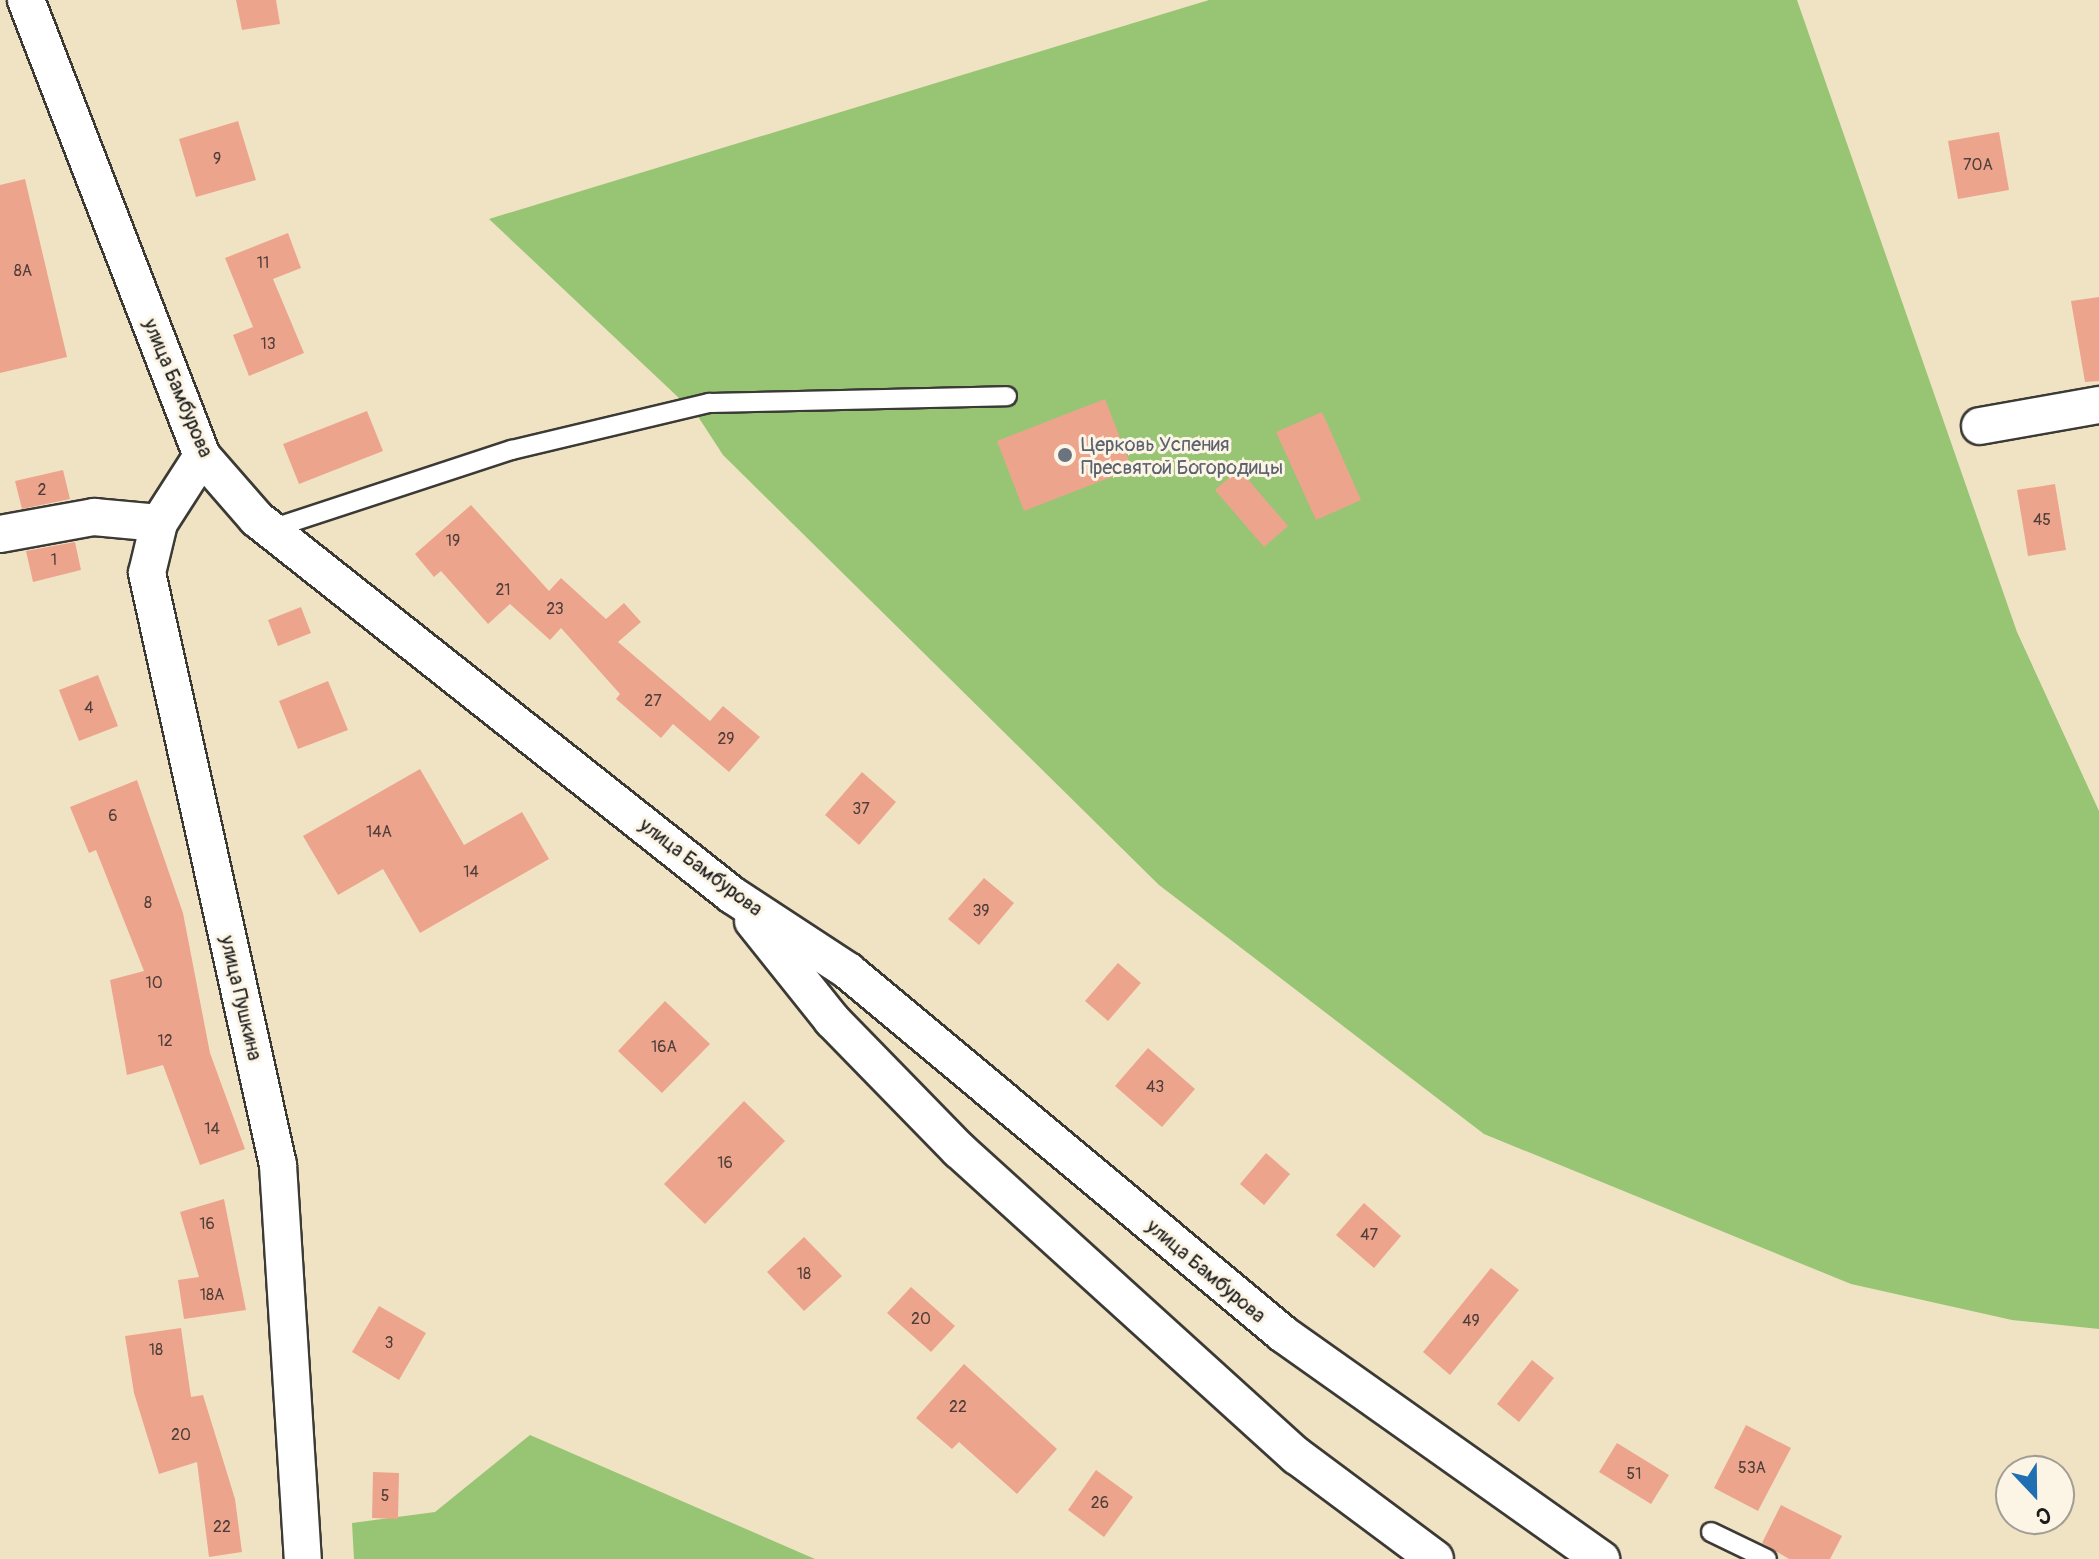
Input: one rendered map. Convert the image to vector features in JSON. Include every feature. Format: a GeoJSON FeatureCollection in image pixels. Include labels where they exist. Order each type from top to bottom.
{"type":"FeatureCollection","features":[{"type":"Feature","properties":{"kind":"street","name":"улица Бамбурова"},"geometry":{"type":"LineString","coordinates":[[26,0],[202,456],[268,530],[732,895],[848,971],[1283,1334],[1601,1559]]}},
{"type":"Feature","properties":{"kind":"street"},"geometry":{"type":"LineString","coordinates":[[1980,426],[2099,405]]}},
{"type":"Feature","properties":{"kind":"street","name":"улица Пушкина"},"geometry":{"type":"LineString","coordinates":[[202,456],[159,523],[147,573],[278,1165],[303,1559]]}},
{"type":"Feature","properties":{"kind":"street"},"geometry":{"type":"LineString","coordinates":[[0,534],[94,517],[159,523]]}},
{"type":"Feature","properties":{"kind":"street"},"geometry":{"type":"LineString","coordinates":[[732,895],[832,1020],[959,1150],[1297,1456],[1435,1559]]}},
{"type":"Feature","properties":{"kind":"lane"},"geometry":{"type":"LineString","coordinates":[[268,530],[512,450],[709,403],[1007,396]]}},
{"type":"Feature","properties":{"kind":"lane"},"geometry":{"type":"LineString","coordinates":[[1711,1532],[1767,1559]]}},
{"type":"Feature","properties":{"kind":"green space"},"geometry":{"type":"Polygon","coordinates":[[[1209,0],[1797,0],[2017,632],[2099,811],[2099,1329],[2012,1320],[1851,1284],[1484,1134],[1159,885],[723,455],[697,415],[489,219],[1209,0]]]}},
{"type":"Feature","properties":{"kind":"green space"},"geometry":{"type":"Polygon","coordinates":[[[530,1435],[815,1559],[354,1559],[352,1523],[435,1512],[530,1435]]]}},
{"type":"Feature","properties":{"kind":"building"},"geometry":{"type":"Polygon","coordinates":[[[236,0],[276,0],[280,24],[242,30],[236,0]]]}},
{"type":"Feature","properties":{"kind":"building"},"geometry":{"type":"Polygon","coordinates":[[[238,121],[256,180],[196,197],[179,139],[238,121]]]}},
{"type":"Feature","properties":{"kind":"building"},"geometry":{"type":"Polygon","coordinates":[[[1999,132],[2009,190],[1958,199],[1948,141],[1999,132]]]}},
{"type":"Feature","properties":{"kind":"building"},"geometry":{"type":"Polygon","coordinates":[[[25,179],[67,357],[0,373],[0,185],[25,179]]]}},
{"type":"Feature","properties":{"kind":"building"},"geometry":{"type":"Polygon","coordinates":[[[288,233],[301,268],[273,279],[304,353],[249,376],[233,335],[253,327],[225,258],[288,233]]]}},
{"type":"Feature","properties":{"kind":"building"},"geometry":{"type":"Polygon","coordinates":[[[2099,297],[2099,381],[2085,382],[2071,301],[2099,297]]]}},
{"type":"Feature","properties":{"kind":"building","name":"Церковь Успения Пресвятой Богородицы"},"geometry":{"type":"Polygon","coordinates":[[[1105,399],[1132,469],[1024,511],[997,441],[1105,399]]]}},
{"type":"Feature","properties":{"kind":"building"},"geometry":{"type":"Polygon","coordinates":[[[367,411],[383,451],[299,484],[283,444],[367,411]]]}},
{"type":"Feature","properties":{"kind":"building"},"geometry":{"type":"Polygon","coordinates":[[[1322,412],[1361,500],[1316,520],[1276,432],[1322,412]]]}},
{"type":"Feature","properties":{"kind":"building"},"geometry":{"type":"Polygon","coordinates":[[[1239,469],[1288,526],[1264,547],[1215,490],[1239,469]]]}},
{"type":"Feature","properties":{"kind":"building"},"geometry":{"type":"Polygon","coordinates":[[[63,470],[70,499],[22,509],[15,481],[63,470]]]}},
{"type":"Feature","properties":{"kind":"building"},"geometry":{"type":"Polygon","coordinates":[[[2055,484],[2066,550],[2028,556],[2017,490],[2055,484]]]}},
{"type":"Feature","properties":{"kind":"building"},"geometry":{"type":"Polygon","coordinates":[[[471,505],[549,591],[561,578],[606,619],[624,603],[641,622],[618,642],[710,721],[723,706],[760,737],[729,772],[673,724],[661,738],[616,699],[620,694],[561,628],[550,640],[510,604],[488,624],[441,571],[434,577],[415,554],[471,505]]]}},
{"type":"Feature","properties":{"kind":"building"},"geometry":{"type":"Polygon","coordinates":[[[75,542],[81,570],[33,582],[26,551],[75,542]]]}},
{"type":"Feature","properties":{"kind":"building"},"geometry":{"type":"Polygon","coordinates":[[[301,607],[311,633],[278,646],[268,620],[301,607]]]}},
{"type":"Feature","properties":{"kind":"building"},"geometry":{"type":"Polygon","coordinates":[[[98,675],[118,726],[79,741],[59,690],[98,675]]]}},
{"type":"Feature","properties":{"kind":"building"},"geometry":{"type":"Polygon","coordinates":[[[328,681],[348,730],[298,749],[279,701],[328,681]]]}},
{"type":"Feature","properties":{"kind":"building"},"geometry":{"type":"Polygon","coordinates":[[[420,769],[464,845],[522,812],[549,859],[420,933],[383,869],[338,895],[303,836],[420,769]]]}},
{"type":"Feature","properties":{"kind":"building"},"geometry":{"type":"Polygon","coordinates":[[[862,772],[896,802],[859,845],[825,815],[862,772]]]}},
{"type":"Feature","properties":{"kind":"building"},"geometry":{"type":"Polygon","coordinates":[[[137,780],[183,913],[210,1053],[245,1149],[200,1165],[163,1065],[127,1075],[110,980],[144,971],[96,850],[89,853],[70,807],[137,780]]]}},
{"type":"Feature","properties":{"kind":"building"},"geometry":{"type":"Polygon","coordinates":[[[984,878],[1014,903],[979,945],[948,919],[984,878]]]}},
{"type":"Feature","properties":{"kind":"building"},"geometry":{"type":"Polygon","coordinates":[[[1118,963],[1141,983],[1108,1021],[1085,1001],[1118,963]]]}},
{"type":"Feature","properties":{"kind":"building"},"geometry":{"type":"Polygon","coordinates":[[[665,1001],[710,1044],[662,1093],[618,1051],[665,1001]]]}},
{"type":"Feature","properties":{"kind":"building"},"geometry":{"type":"Polygon","coordinates":[[[1148,1048],[1195,1089],[1162,1127],[1115,1086],[1148,1048]]]}},
{"type":"Feature","properties":{"kind":"building"},"geometry":{"type":"Polygon","coordinates":[[[744,1101],[785,1141],[705,1224],[664,1184],[744,1101]]]}},
{"type":"Feature","properties":{"kind":"building"},"geometry":{"type":"Polygon","coordinates":[[[1266,1153],[1290,1174],[1264,1205],[1240,1184],[1266,1153]]]}},
{"type":"Feature","properties":{"kind":"building"},"geometry":{"type":"Polygon","coordinates":[[[224,1199],[246,1310],[184,1319],[178,1280],[199,1277],[180,1212],[224,1199]]]}},
{"type":"Feature","properties":{"kind":"building"},"geometry":{"type":"Polygon","coordinates":[[[1364,1203],[1401,1236],[1374,1268],[1336,1235],[1364,1203]]]}},
{"type":"Feature","properties":{"kind":"building"},"geometry":{"type":"Polygon","coordinates":[[[804,1237],[842,1276],[804,1311],[767,1272],[804,1237]]]}},
{"type":"Feature","properties":{"kind":"building"},"geometry":{"type":"Polygon","coordinates":[[[1491,1268],[1519,1290],[1450,1375],[1423,1352],[1491,1268]]]}},
{"type":"Feature","properties":{"kind":"building"},"geometry":{"type":"Polygon","coordinates":[[[911,1287],[955,1326],[931,1352],[887,1313],[911,1287]]]}},
{"type":"Feature","properties":{"kind":"building"},"geometry":{"type":"Polygon","coordinates":[[[379,1306],[426,1333],[399,1380],[352,1352],[379,1306]]]}},
{"type":"Feature","properties":{"kind":"building"},"geometry":{"type":"Polygon","coordinates":[[[181,1328],[191,1397],[203,1395],[235,1499],[242,1552],[209,1557],[197,1462],[159,1474],[134,1393],[125,1336],[181,1328]]]}},
{"type":"Feature","properties":{"kind":"building"},"geometry":{"type":"Polygon","coordinates":[[[1532,1360],[1554,1378],[1519,1422],[1497,1404],[1532,1360]]]}},
{"type":"Feature","properties":{"kind":"building"},"geometry":{"type":"Polygon","coordinates":[[[964,1364],[1057,1449],[1017,1494],[959,1442],[952,1449],[916,1418],[964,1364]]]}},
{"type":"Feature","properties":{"kind":"building"},"geometry":{"type":"Polygon","coordinates":[[[1746,1425],[1791,1448],[1758,1511],[1714,1488],[1746,1425]]]}},
{"type":"Feature","properties":{"kind":"building"},"geometry":{"type":"Polygon","coordinates":[[[1617,1443],[1669,1475],[1651,1504],[1599,1472],[1617,1443]]]}},
{"type":"Feature","properties":{"kind":"building"},"geometry":{"type":"Polygon","coordinates":[[[1096,1470],[1133,1497],[1104,1537],[1068,1510],[1096,1470]]]}},
{"type":"Feature","properties":{"kind":"building"},"geometry":{"type":"Polygon","coordinates":[[[373,1472],[399,1473],[398,1519],[372,1518],[373,1472]]]}},
{"type":"Feature","properties":{"kind":"building"},"geometry":{"type":"Polygon","coordinates":[[[1781,1505],[1842,1536],[1830,1559],[1789,1559],[1762,1543],[1781,1505]]]}},
{"type":"Feature","properties":{"kind":"place","name":"Церковь Успения Пресвятой Богородицы"},"geometry":{"type":"Point","coordinates":[1065,455]}}]}
